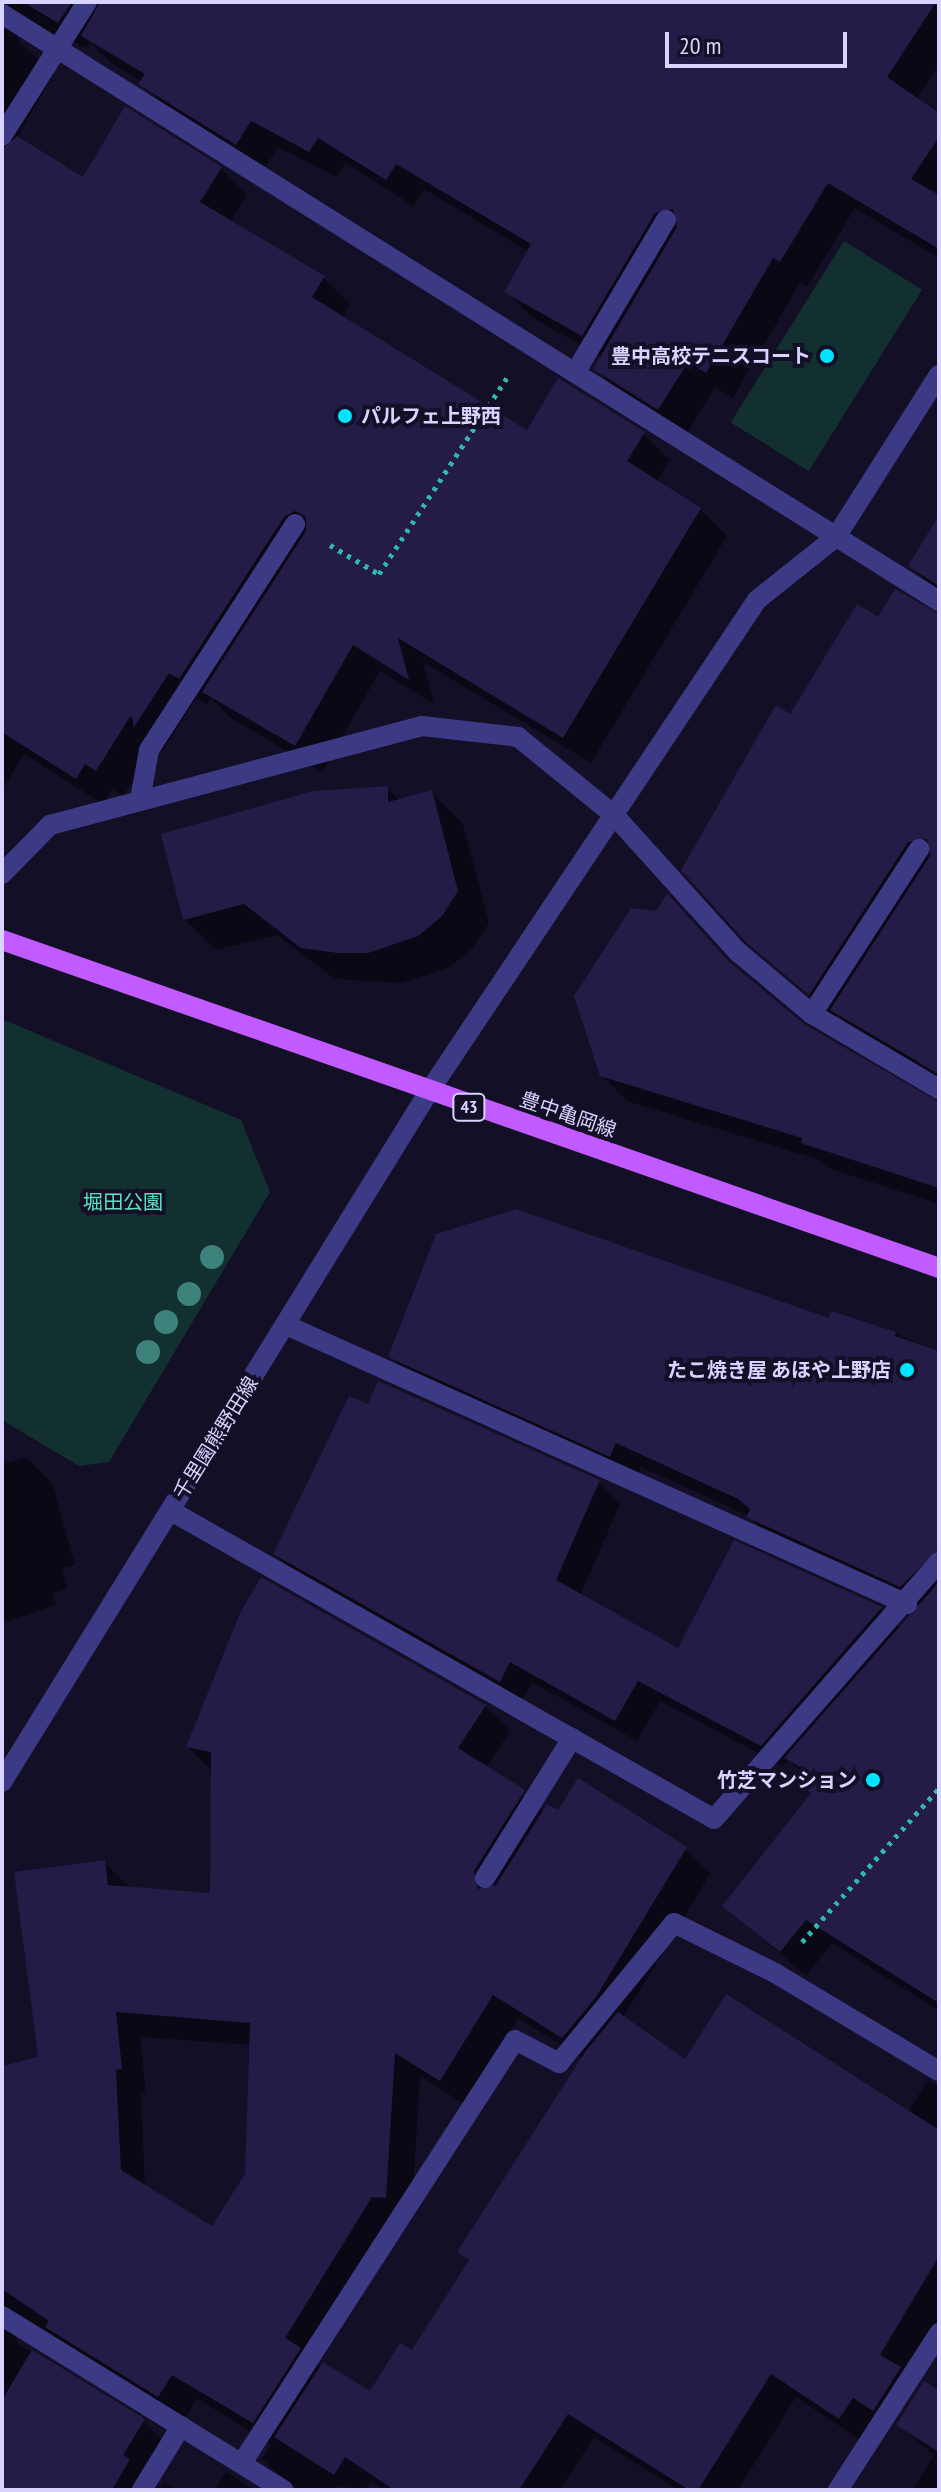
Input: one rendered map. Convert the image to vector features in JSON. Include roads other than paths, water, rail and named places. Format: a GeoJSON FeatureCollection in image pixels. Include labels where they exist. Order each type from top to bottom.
{"type":"FeatureCollection","features":[{"type":"Feature","properties":{"kind":"main road","name":"豊中亀岡線"},"geometry":{"type":"LineString","coordinates":[[2,940],[428,1093],[939,1268]]}},
{"type":"Feature","properties":{"kind":"street"},"geometry":{"type":"LineString","coordinates":[[2,136],[87,2]]}},
{"type":"Feature","properties":{"kind":"street"},"geometry":{"type":"LineString","coordinates":[[2,14],[939,601]]}},
{"type":"Feature","properties":{"kind":"street"},"geometry":{"type":"LineString","coordinates":[[575,373],[666,220]]}},
{"type":"Feature","properties":{"kind":"street","name":"千里園熊野田線"},"geometry":{"type":"LineString","coordinates":[[2,1782],[428,1093],[757,600],[836,537],[939,375]]}},
{"type":"Feature","properties":{"kind":"street"},"geometry":{"type":"LineString","coordinates":[[140,800],[149,750],[295,524]]}},
{"type":"Feature","properties":{"kind":"street"},"geometry":{"type":"LineString","coordinates":[[2,874],[50,825],[140,800],[422,726],[518,737],[614,815],[738,952],[812,1014],[939,1089]]}},
{"type":"Feature","properties":{"kind":"street"},"geometry":{"type":"LineString","coordinates":[[812,1014],[919,849]]}},
{"type":"Feature","properties":{"kind":"street"},"geometry":{"type":"LineString","coordinates":[[286,1325],[907,1604]]}},
{"type":"Feature","properties":{"kind":"street"},"geometry":{"type":"LineString","coordinates":[[171,1511],[714,1819],[907,1604],[939,1562]]}},
{"type":"Feature","properties":{"kind":"street"},"geometry":{"type":"LineString","coordinates":[[485,1878],[572,1738]]}},
{"type":"Feature","properties":{"kind":"street"},"geometry":{"type":"LineString","coordinates":[[242,2463],[515,2040],[559,2063],[674,1923],[775,1973],[939,2071]]}},
{"type":"Feature","properties":{"kind":"street"},"geometry":{"type":"LineString","coordinates":[[2,2316],[284,2490]]}},
{"type":"Feature","properties":{"kind":"street"},"geometry":{"type":"LineString","coordinates":[[838,2490],[939,2333]]}},
{"type":"Feature","properties":{"kind":"street"},"geometry":{"type":"LineString","coordinates":[[142,2490],[181,2426]]}},
{"type":"Feature","properties":{"kind":"place","name":"豊中高校テニスコート"},"geometry":{"type":"Point","coordinates":[827,356]}},
{"type":"Feature","properties":{"kind":"place","name":"パルフェ上野西"},"geometry":{"type":"Point","coordinates":[345,416]}},
{"type":"Feature","properties":{"kind":"place","name":"たこ焼き屋 あほや上野店"},"geometry":{"type":"Point","coordinates":[907,1370]}},
{"type":"Feature","properties":{"kind":"place","name":"竹芝マンション"},"geometry":{"type":"Point","coordinates":[873,1780]}},
{"type":"Feature","properties":{"kind":"park label","name":"堀田公園"},"geometry":{"type":"Point","coordinates":[123,1202]}}]}
